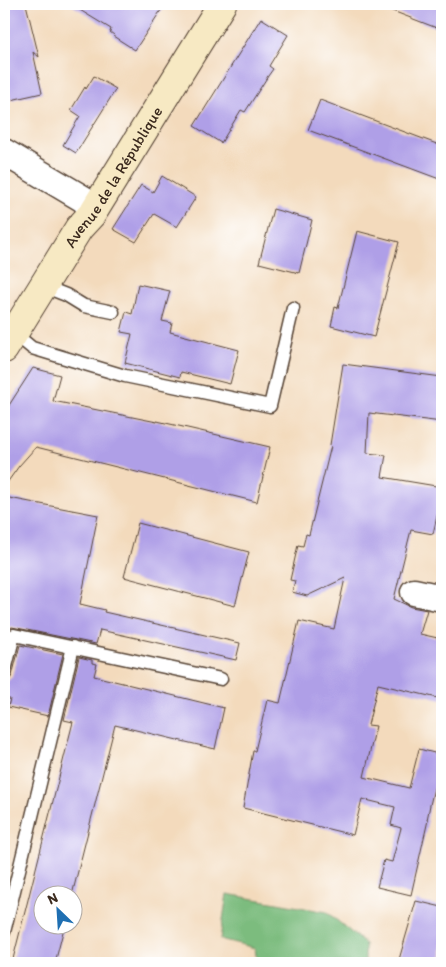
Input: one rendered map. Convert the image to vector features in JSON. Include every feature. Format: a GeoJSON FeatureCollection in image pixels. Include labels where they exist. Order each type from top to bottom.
{"type":"FeatureCollection","features":[{"type":"Feature","properties":{"kind":"main road","name":"Avenue de la République"},"geometry":{"type":"LineString","coordinates":[[9,341],[79,228],[92,214],[222,4]]}},
{"type":"Feature","properties":{"kind":"street"},"geometry":{"type":"LineString","coordinates":[[4,152],[85,200],[92,214]]}},
{"type":"Feature","properties":{"kind":"street"},"geometry":{"type":"LineString","coordinates":[[414,592],[442,598]]}},
{"type":"Feature","properties":{"kind":"lane"},"geometry":{"type":"LineString","coordinates":[[43,286],[66,295],[84,306],[113,312]]}},
{"type":"Feature","properties":{"kind":"lane"},"geometry":{"type":"LineString","coordinates":[[9,341],[125,376],[270,406],[293,308]]}},
{"type":"Feature","properties":{"kind":"lane"},"geometry":{"type":"LineString","coordinates":[[4,674],[14,635],[221,679]]}},
{"type":"Feature","properties":{"kind":"lane"},"geometry":{"type":"LineString","coordinates":[[4,932],[72,647]]}},
{"type":"Feature","properties":{"kind":"green space"},"geometry":{"type":"Polygon","coordinates":[[[227,894],[327,912],[365,944],[365,963],[257,963],[255,948],[220,939],[227,894]]]}},
{"type":"Feature","properties":{"kind":"building"},"geometry":{"type":"Polygon","coordinates":[[[4,4],[26,4],[39,57],[33,52],[42,93],[11,100],[4,71],[4,4]]]}},
{"type":"Feature","properties":{"kind":"building"},"geometry":{"type":"Polygon","coordinates":[[[70,4],[165,4],[135,50],[113,36],[110,32],[111,29],[70,4]]]}},
{"type":"Feature","properties":{"kind":"building"},"geometry":{"type":"Polygon","coordinates":[[[442,4],[442,30],[377,5],[442,4]]]}},
{"type":"Feature","properties":{"kind":"building"},"geometry":{"type":"Polygon","coordinates":[[[261,18],[288,35],[269,66],[273,69],[245,112],[241,110],[221,143],[194,126],[261,18]]]}},
{"type":"Feature","properties":{"kind":"building"},"geometry":{"type":"Polygon","coordinates":[[[94,76],[116,89],[76,153],[63,145],[80,116],[71,110],[94,76]]]}},
{"type":"Feature","properties":{"kind":"building"},"geometry":{"type":"Polygon","coordinates":[[[320,100],[442,146],[442,180],[308,130],[320,100]]]}},
{"type":"Feature","properties":{"kind":"building"},"geometry":{"type":"Polygon","coordinates":[[[162,176],[196,197],[177,227],[154,214],[136,242],[113,229],[141,185],[153,192],[162,176]]]}},
{"type":"Feature","properties":{"kind":"building"},"geometry":{"type":"Polygon","coordinates":[[[273,209],[312,220],[299,273],[259,263],[273,209]]]}},
{"type":"Feature","properties":{"kind":"building"},"geometry":{"type":"Polygon","coordinates":[[[357,231],[399,242],[374,337],[331,326],[335,307],[338,308],[357,231]]]}},
{"type":"Feature","properties":{"kind":"building"},"geometry":{"type":"Polygon","coordinates":[[[138,284],[170,291],[162,321],[172,323],[170,332],[239,350],[230,384],[181,372],[180,377],[125,363],[132,334],[121,332],[126,312],[132,314],[138,284]]]}},
{"type":"Feature","properties":{"kind":"building"},"geometry":{"type":"Polygon","coordinates":[[[343,364],[442,377],[442,422],[369,413],[367,453],[386,455],[382,477],[442,487],[433,534],[411,530],[394,599],[411,607],[427,610],[420,634],[442,639],[442,699],[378,684],[368,725],[376,726],[364,777],[409,788],[419,749],[442,755],[411,895],[377,887],[384,860],[392,862],[401,828],[391,825],[395,807],[362,799],[353,835],[243,808],[253,751],[255,751],[267,700],[280,703],[299,621],[334,629],[345,578],[307,596],[292,592],[295,581],[290,580],[298,545],[303,546],[306,534],[309,535],[331,446],[343,364]]]}},
{"type":"Feature","properties":{"kind":"building"},"geometry":{"type":"Polygon","coordinates":[[[33,368],[60,375],[53,401],[157,421],[270,447],[257,502],[36,447],[4,487],[4,413],[33,368]]]}},
{"type":"Feature","properties":{"kind":"building"},"geometry":{"type":"Polygon","coordinates":[[[4,497],[98,515],[80,604],[105,610],[104,612],[240,643],[236,660],[100,630],[96,644],[12,627],[8,629],[4,642],[4,497]]]}},
{"type":"Feature","properties":{"kind":"building"},"geometry":{"type":"Polygon","coordinates":[[[138,523],[249,552],[235,606],[124,577],[138,523]]]}},
{"type":"Feature","properties":{"kind":"building"},"geometry":{"type":"Polygon","coordinates":[[[20,645],[63,654],[48,716],[8,707],[10,699],[4,698],[4,682],[12,676],[20,645]]]}},
{"type":"Feature","properties":{"kind":"building"},"geometry":{"type":"Polygon","coordinates":[[[79,657],[92,660],[92,663],[97,664],[94,676],[224,708],[215,749],[115,725],[75,884],[32,884],[32,934],[62,934],[55,963],[12,963],[73,722],[64,720],[79,657]]]}},
{"type":"Feature","properties":{"kind":"building"},"geometry":{"type":"Polygon","coordinates":[[[416,901],[442,907],[442,963],[398,963],[416,901]]]}}]}
